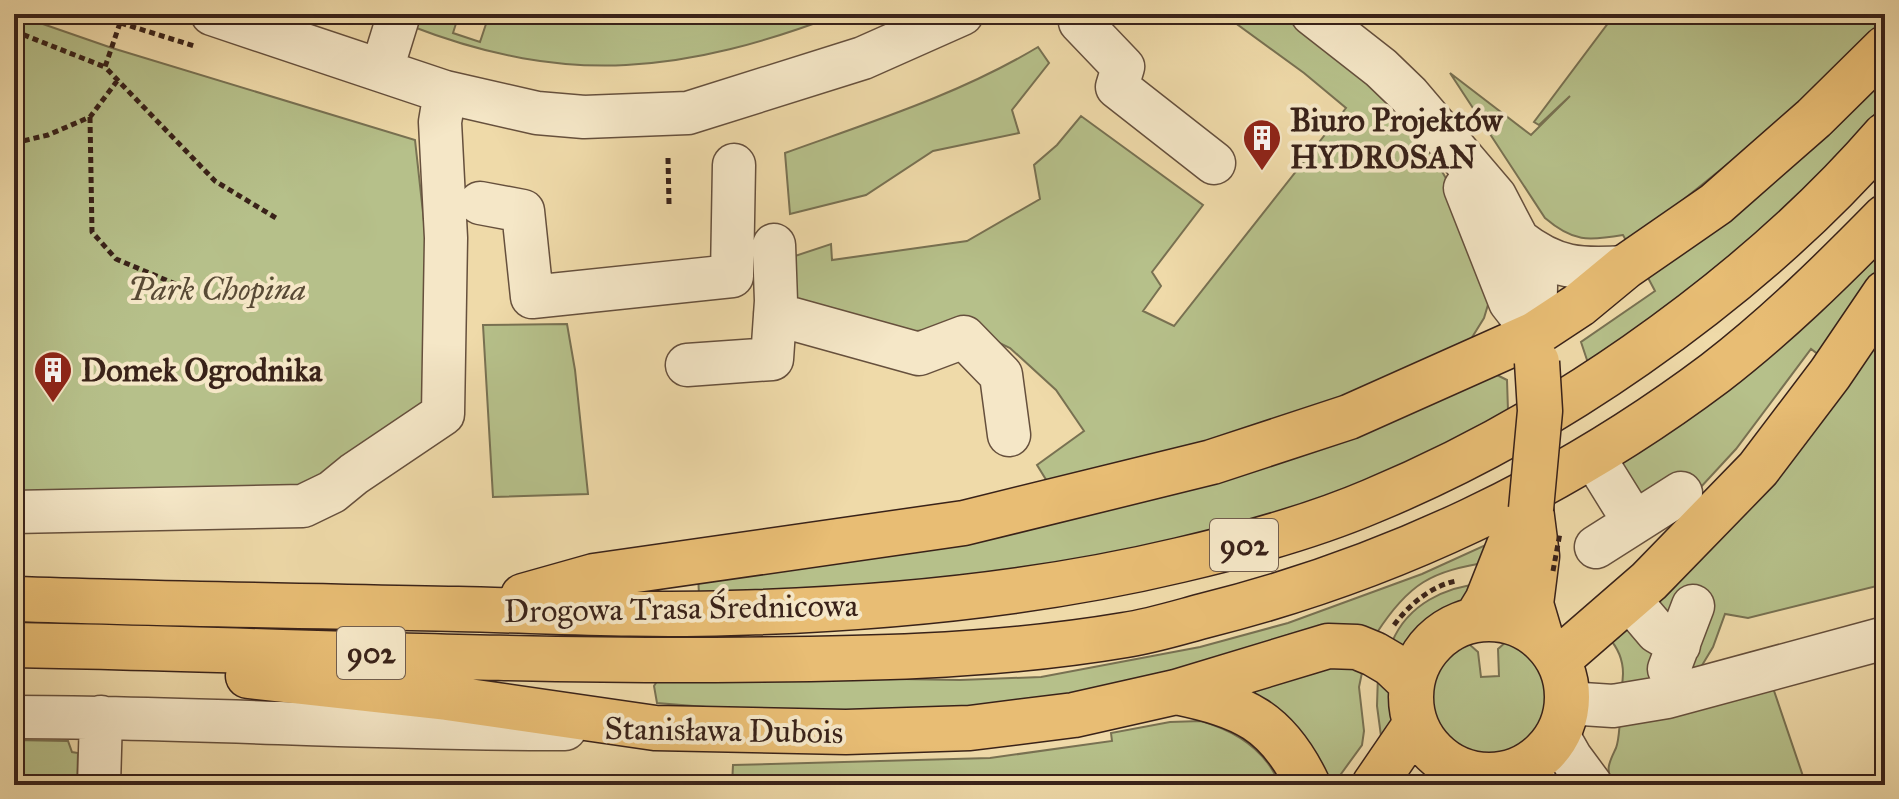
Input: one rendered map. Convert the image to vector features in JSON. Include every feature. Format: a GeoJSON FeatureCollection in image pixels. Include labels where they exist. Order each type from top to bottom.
{"type":"FeatureCollection","features":[{"type":"Feature","properties":{"kind":"main road"},"geometry":{"type":"LineString","coordinates":[[479,609],[594,576],[964,523],[1212,462],[1349,417],[1536,348],[1579,305],[1625,267],[1716,204],[1814,118],[1885,48]]}},
{"type":"Feature","properties":{"kind":"main road","name":"Drogowa Trasa Średnicowa"},"geometry":{"type":"LineString","coordinates":[[14,599],[725,613],[849,608],[1002,593],[1124,573],[1242,545],[1367,504],[1449,467],[1518,431],[1588,388],[1684,321],[1780,241],[1885,135]]}},
{"type":"Feature","properties":{"kind":"main road","name":"Drogowa Trasa Średnicowa"},"geometry":{"type":"LineString","coordinates":[[14,645],[634,660],[844,659],[994,653],[1128,635],[1304,588],[1426,541],[1516,499],[1593,456],[1716,372],[1808,295],[1885,217]]}},
{"type":"Feature","properties":{"kind":"main road"},"geometry":{"type":"LineString","coordinates":[[1550,649],[1629,599],[1758,469],[1830,374],[1885,293]]}},
{"type":"Feature","properties":{"kind":"main road"},"geometry":{"type":"LineString","coordinates":[[1413,704],[1433,775],[1465,772],[1527,778],[1563,719],[1566,681],[1531,604],[1523,552],[1531,509],[1540,411],[1536,348]]}},
{"type":"Feature","properties":{"kind":"main road"},"geometry":{"type":"LineString","coordinates":[[1473,599],[1487,601],[1523,552]]}},
{"type":"Feature","properties":{"kind":"main road"},"geometry":{"type":"LineString","coordinates":[[1473,599],[1513,622],[1550,649]]}},
{"type":"Feature","properties":{"kind":"main road"},"geometry":{"type":"LineString","coordinates":[[1374,785],[1413,704],[1420,659],[1436,639],[1457,625],[1473,599]]}},
{"type":"Feature","properties":{"kind":"main road"},"geometry":{"type":"LineString","coordinates":[[109,646],[228,674],[447,698],[655,728]]}},
{"type":"Feature","properties":{"kind":"main road","name":"Stanisława Dubois"},"geometry":{"type":"LineString","coordinates":[[655,728],[846,732],[970,728],[1074,715],[1176,692],[1328,646],[1357,647],[1391,664],[1413,704]]}},
{"type":"Feature","properties":{"kind":"main road"},"geometry":{"type":"LineString","coordinates":[[1176,692],[1220,701],[1249,714],[1269,728],[1291,751],[1308,785]]}},
{"type":"Feature","properties":{"kind":"street"},"geometry":{"type":"LineString","coordinates":[[212,14],[445,92],[537,113],[584,117],[688,113],[863,58],[962,14]]}},
{"type":"Feature","properties":{"kind":"street"},"geometry":{"type":"LineString","coordinates":[[382,69],[399,14]]}},
{"type":"Feature","properties":{"kind":"street"},"geometry":{"type":"LineString","coordinates":[[1320,18],[1409,95],[1495,196],[1518,240],[1536,286],[1536,348]]}},
{"type":"Feature","properties":{"kind":"street"},"geometry":{"type":"LineString","coordinates":[[1080,22],[1123,67],[1117,87],[1214,163]]}},
{"type":"Feature","properties":{"kind":"street"},"geometry":{"type":"LineString","coordinates":[[14,512],[303,506],[332,492],[443,414],[445,208],[440,122],[445,92]]}},
{"type":"Feature","properties":{"kind":"street"},"geometry":{"type":"LineString","coordinates":[[1448,141],[1510,302],[1536,348]]}},
{"type":"Feature","properties":{"kind":"street"},"geometry":{"type":"LineString","coordinates":[[480,203],[523,211],[532,297],[732,276],[734,165]]}},
{"type":"Feature","properties":{"kind":"street"},"geometry":{"type":"LineString","coordinates":[[1518,240],[1536,254],[1561,265],[1585,270],[1625,267]]}},
{"type":"Feature","properties":{"kind":"street"},"geometry":{"type":"LineString","coordinates":[[687,365],[772,359],[774,245]]}},
{"type":"Feature","properties":{"kind":"street"},"geometry":{"type":"LineString","coordinates":[[775,314],[919,354],[964,337],[1001,375],[1009,435]]}},
{"type":"Feature","properties":{"kind":"street"},"geometry":{"type":"LineString","coordinates":[[1593,456],[1634,522]]}},
{"type":"Feature","properties":{"kind":"street"},"geometry":{"type":"LineString","coordinates":[[1596,547],[1681,493]]}},
{"type":"Feature","properties":{"kind":"street"},"geometry":{"type":"LineString","coordinates":[[1629,599],[1657,632],[1680,640]]}},
{"type":"Feature","properties":{"kind":"street"},"geometry":{"type":"LineString","coordinates":[[1591,785],[1571,758],[1563,719],[1667,697],[1885,638]]}},
{"type":"Feature","properties":{"kind":"street","name":"Stanisława Dubois"},"geometry":{"type":"LineString","coordinates":[[14,717],[219,720],[341,741],[492,745],[655,728]]}},
{"type":"Feature","properties":{"kind":"street"},"geometry":{"type":"LineString","coordinates":[[99,785],[101,717]]}},
{"type":"Feature","properties":{"kind":"path"},"geometry":{"type":"LineString","coordinates":[[105,67],[120,23]]}},
{"type":"Feature","properties":{"kind":"path"},"geometry":{"type":"LineString","coordinates":[[14,31],[105,67],[215,181],[276,218]]}},
{"type":"Feature","properties":{"kind":"path"},"geometry":{"type":"LineString","coordinates":[[14,143],[48,135],[90,117],[117,81]]}},
{"type":"Feature","properties":{"kind":"path"},"geometry":{"type":"LineString","coordinates":[[90,117],[92,232],[116,259],[192,291]]}},
{"type":"Feature","properties":{"kind":"path"},"geometry":{"type":"LineString","coordinates":[[668,158],[669,204]]}},
{"type":"Feature","properties":{"kind":"path"},"geometry":{"type":"LineString","coordinates":[[1386,635],[1405,612],[1439,585],[1473,599]]}},
{"type":"Feature","properties":{"kind":"green space","name":"Park Chopina"},"geometry":{"type":"Polygon","coordinates":[[[14,14],[112,48],[415,140],[426,240],[433,408],[315,485],[14,501],[14,14]]]}},
{"type":"Feature","properties":{"kind":"green space"},"geometry":{"type":"Polygon","coordinates":[[[419,14],[459,14],[453,33],[480,42],[487,21],[508,21],[527,14],[840,14],[784,34],[678,60],[626,65],[575,65],[522,58],[468,45],[411,26],[419,14]]]}},
{"type":"Feature","properties":{"kind":"green space"},"geometry":{"type":"Polygon","coordinates":[[[1223,14],[1285,14],[1378,87],[1423,139],[1468,216],[1490,298],[1484,318],[1471,339],[1311,415],[1050,486],[1037,465],[1084,431],[1056,390],[1010,348],[965,326],[906,332],[795,309],[792,257],[831,244],[832,260],[967,241],[1040,199],[1034,165],[1057,145],[1081,116],[1203,205],[1152,272],[1161,286],[1143,311],[1174,326],[1346,108],[1223,14]]]}},
{"type":"Feature","properties":{"kind":"green space"},"geometry":{"type":"Polygon","coordinates":[[[1615,14],[1885,14],[1885,27],[1734,159],[1628,244],[1623,235],[1590,239],[1573,236],[1545,218],[1450,73],[1531,135],[1570,96],[1539,125],[1534,122],[1615,14]]]}},
{"type":"Feature","properties":{"kind":"green space"},"geometry":{"type":"Polygon","coordinates":[[[1038,47],[1049,63],[1012,110],[1019,133],[933,151],[866,195],[790,214],[785,153],[946,93],[1038,47]]]}},
{"type":"Feature","properties":{"kind":"green space"},"geometry":{"type":"Polygon","coordinates":[[[1885,71],[1885,103],[1794,201],[1717,269],[1588,363],[1581,342],[1655,291],[1646,274],[1885,71]]]}},
{"type":"Feature","properties":{"kind":"green space"},"geometry":{"type":"Polygon","coordinates":[[[1885,242],[1885,268],[1823,358],[1811,349],[1736,449],[1688,501],[1632,496],[1621,461],[1885,242]]]}},
{"type":"Feature","properties":{"kind":"green space"},"geometry":{"type":"Polygon","coordinates":[[[1885,320],[1885,584],[1748,618],[1725,614],[1713,647],[1701,667],[1680,673],[1657,595],[1885,320]]]}},
{"type":"Feature","properties":{"kind":"green space"},"geometry":{"type":"Polygon","coordinates":[[[567,324],[588,494],[493,497],[483,325],[567,324]]]}},
{"type":"Feature","properties":{"kind":"green space"},"geometry":{"type":"Polygon","coordinates":[[[1493,373],[1507,380],[1508,411],[1422,458],[1311,503],[1150,549],[918,584],[699,595],[698,575],[1493,373]]]}},
{"type":"Feature","properties":{"kind":"green space"},"geometry":{"type":"Polygon","coordinates":[[[1490,543],[1490,562],[1452,570],[1423,582],[1399,602],[1376,634],[1162,682],[976,709],[779,713],[657,703],[654,686],[661,675],[960,680],[1041,677],[1200,647],[1288,623],[1422,574],[1490,543]]]}},
{"type":"Feature","properties":{"kind":"green space"},"geometry":{"type":"Polygon","coordinates":[[[1484,583],[1468,602],[1430,628],[1407,654],[1392,642],[1408,617],[1429,600],[1442,593],[1484,583]]]}},
{"type":"Feature","properties":{"kind":"green space"},"geometry":{"type":"Polygon","coordinates":[[[1628,625],[1679,674],[1621,689],[1622,661],[1608,637],[1628,625]]]}},
{"type":"Feature","properties":{"kind":"green space"},"geometry":{"type":"Polygon","coordinates":[[[1508,640],[1519,644],[1538,660],[1549,682],[1551,707],[1548,719],[1532,743],[1511,754],[1488,756],[1465,748],[1446,734],[1434,715],[1431,692],[1441,667],[1464,645],[1469,644],[1478,652],[1481,677],[1499,676],[1498,649],[1508,640]]]}},
{"type":"Feature","properties":{"kind":"green space"},"geometry":{"type":"Polygon","coordinates":[[[1364,663],[1359,687],[1364,731],[1362,745],[1333,785],[1320,785],[1240,694],[1302,668],[1364,663]]]}},
{"type":"Feature","properties":{"kind":"green space"},"geometry":{"type":"Polygon","coordinates":[[[1378,674],[1399,699],[1400,719],[1381,736],[1377,706],[1378,674]]]}},
{"type":"Feature","properties":{"kind":"green space"},"geometry":{"type":"Polygon","coordinates":[[[1770,679],[1806,785],[1615,785],[1609,766],[1617,745],[1620,721],[1770,679]]]}},
{"type":"Feature","properties":{"kind":"green space"},"geometry":{"type":"Polygon","coordinates":[[[1201,721],[1238,736],[1258,752],[1280,785],[732,785],[733,765],[990,758],[1112,741],[1111,733],[1170,722],[1201,721]]]}},
{"type":"Feature","properties":{"kind":"green space"},"geometry":{"type":"Polygon","coordinates":[[[14,740],[68,741],[72,752],[78,753],[77,785],[14,785],[14,740]]]}},
{"type":"Feature","properties":{"kind":"place","name":"Biuro Projektów HYDROSAN"},"geometry":{"type":"Point","coordinates":[1262,172]}},
{"type":"Feature","properties":{"kind":"place","name":"Domek Ogrodnika"},"geometry":{"type":"Point","coordinates":[53,404]}}]}
